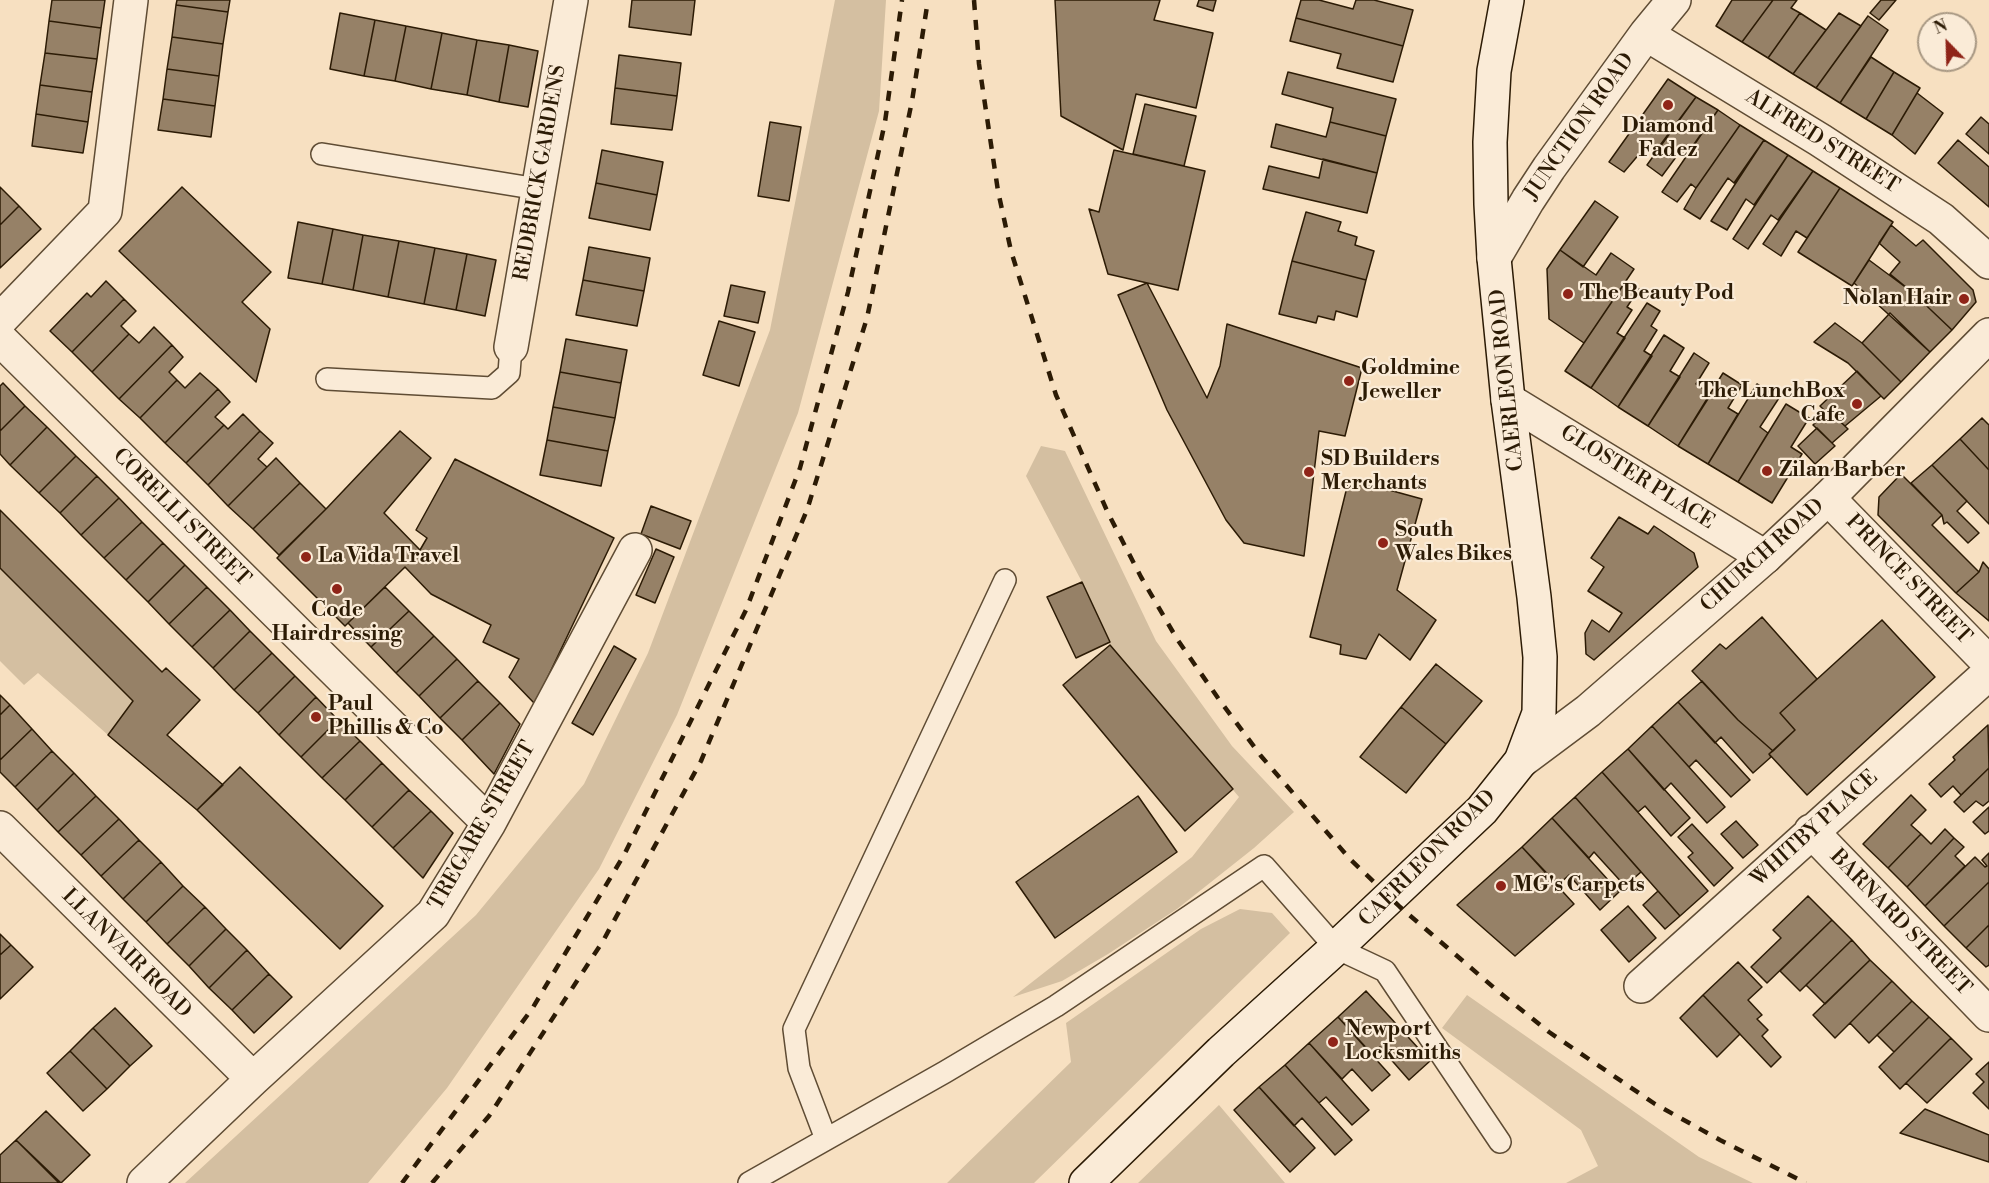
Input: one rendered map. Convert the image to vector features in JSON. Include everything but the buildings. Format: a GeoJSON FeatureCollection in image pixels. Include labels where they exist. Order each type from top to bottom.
{"type":"FeatureCollection","features":[{"type":"Feature","properties":{"kind":"street"},"geometry":{"type":"LineString","coordinates":[[0,320],[105,211],[131,0]]}},
{"type":"Feature","properties":{"kind":"street","name":"REDBRICK GARDENS"},"geometry":{"type":"LineString","coordinates":[[511,347],[571,0]]}},
{"type":"Feature","properties":{"kind":"street","name":"CAERLEON ROAD"},"geometry":{"type":"LineString","coordinates":[[1086,1183],[1221,1052],[1336,948],[1482,810],[1521,761],[1539,712],[1540,657],[1508,400],[1494,258],[1490,142],[1494,70],[1507,0]]}},
{"type":"Feature","properties":{"kind":"street","name":"JUNCTION ROAD"},"geometry":{"type":"LineString","coordinates":[[1494,258],[1527,200],[1549,168],[1646,34],[1674,0]]}},
{"type":"Feature","properties":{"kind":"street","name":"ALFRED STREET"},"geometry":{"type":"LineString","coordinates":[[1646,34],[1820,140],[1941,219],[1989,262]]}},
{"type":"Feature","properties":{"kind":"street","name":"CHURCH ROAD"},"geometry":{"type":"LineString","coordinates":[[1521,761],[1588,711],[1765,557],[1828,498],[1989,335]]}},
{"type":"Feature","properties":{"kind":"street","name":"CORELLI STREET"},"geometry":{"type":"LineString","coordinates":[[0,339],[489,823]]}},
{"type":"Feature","properties":{"kind":"street","name":"GLOSTER PLACE"},"geometry":{"type":"LineString","coordinates":[[1508,400],[1765,557]]}},
{"type":"Feature","properties":{"kind":"street","name":"PRINCE STREET"},"geometry":{"type":"LineString","coordinates":[[1828,498],[1989,663]]}},
{"type":"Feature","properties":{"kind":"street","name":"TREGARE STREET"},"geometry":{"type":"LineString","coordinates":[[144,1183],[253,1079],[433,914],[489,823],[635,550]]}},
{"type":"Feature","properties":{"kind":"street","name":"WHITBY PLACE"},"geometry":{"type":"LineString","coordinates":[[1641,986],[1989,673]]}},
{"type":"Feature","properties":{"kind":"street","name":"LLANVAIR ROAD"},"geometry":{"type":"LineString","coordinates":[[0,828],[253,1079]]}},
{"type":"Feature","properties":{"kind":"street","name":"BARNARD STREET"},"geometry":{"type":"LineString","coordinates":[[1811,831],[1989,1015]]}},
{"type":"Feature","properties":{"kind":"lane"},"geometry":{"type":"LineString","coordinates":[[322,154],[538,189]]}},
{"type":"Feature","properties":{"kind":"lane"},"geometry":{"type":"LineString","coordinates":[[327,379],[492,388],[509,374],[511,347]]}},
{"type":"Feature","properties":{"kind":"lane"},"geometry":{"type":"LineString","coordinates":[[826,1139],[799,1068],[794,1029],[1005,580]]}},
{"type":"Feature","properties":{"kind":"lane"},"geometry":{"type":"LineString","coordinates":[[749,1183],[955,1067],[1056,1006],[1264,867],[1336,948],[1385,971],[1500,1142]]}},
{"type":"Feature","properties":{"kind":"shaded area"},"geometry":{"type":"Polygon","coordinates":[[[835,0],[886,0],[879,111],[798,413],[677,715],[599,869],[447,1088],[368,1183],[185,1183],[476,915],[584,784],[648,653],[770,330],[835,0]]]}},
{"type":"Feature","properties":{"kind":"shaded area"},"geometry":{"type":"Polygon","coordinates":[[[1041,446],[1065,451],[1156,641],[1232,746],[1294,812],[1254,848],[1177,909],[1062,981],[1013,997],[1192,857],[1239,797],[1110,645],[1082,582],[1026,476],[1041,446]]]}},
{"type":"Feature","properties":{"kind":"shaded area"},"geometry":{"type":"Polygon","coordinates":[[[0,568],[133,701],[108,735],[38,673],[24,685],[0,661],[0,568]]]}},
{"type":"Feature","properties":{"kind":"shaded area"},"geometry":{"type":"Polygon","coordinates":[[[1240,909],[1272,913],[1290,933],[1034,1183],[947,1183],[1071,1062],[1066,1023],[1201,929],[1240,909]]]}},
{"type":"Feature","properties":{"kind":"shaded area"},"geometry":{"type":"Polygon","coordinates":[[[1467,995],[1699,1157],[1753,1183],[1566,1183],[1598,1166],[1581,1130],[1442,1028],[1467,995]]]}},
{"type":"Feature","properties":{"kind":"shaded area"},"geometry":{"type":"Polygon","coordinates":[[[1219,1105],[1285,1183],[1138,1183],[1219,1105]]]}},
{"type":"Feature","properties":{"kind":"railway"},"geometry":{"type":"LineString","coordinates":[[402,1183],[532,1009],[624,855],[746,610],[800,468],[848,292],[885,122],[902,0]]}},
{"type":"Feature","properties":{"kind":"railway"},"geometry":{"type":"LineString","coordinates":[[432,1183],[489,1116],[603,941],[701,761],[807,510],[867,318],[912,101],[928,0]]}},
{"type":"Feature","properties":{"kind":"railway"},"geometry":{"type":"LineString","coordinates":[[974,0],[979,64],[998,191],[1011,251],[1056,395],[1108,513],[1141,577],[1177,639],[1218,698],[1261,756],[1350,859],[1400,907],[1499,992],[1549,1032],[1655,1104],[1806,1183]]}},
{"type":"Feature","properties":{"kind":"place","name":"Diamond Fadez"},"geometry":{"type":"Point","coordinates":[1668,105]}},
{"type":"Feature","properties":{"kind":"place","name":"The Beauty Pod"},"geometry":{"type":"Point","coordinates":[1568,294]}},
{"type":"Feature","properties":{"kind":"place","name":"Nolan Hair"},"geometry":{"type":"Point","coordinates":[1964,299]}},
{"type":"Feature","properties":{"kind":"place","name":"Goldmine Jeweller"},"geometry":{"type":"Point","coordinates":[1349,381]}},
{"type":"Feature","properties":{"kind":"place","name":"The LunchBox Cafe"},"geometry":{"type":"Point","coordinates":[1857,404]}},
{"type":"Feature","properties":{"kind":"place","name":"Zilan Barber"},"geometry":{"type":"Point","coordinates":[1767,471]}},
{"type":"Feature","properties":{"kind":"place","name":"SD Builders Merchants"},"geometry":{"type":"Point","coordinates":[1309,472]}},
{"type":"Feature","properties":{"kind":"place","name":"South Wales Bikes"},"geometry":{"type":"Point","coordinates":[1383,543]}},
{"type":"Feature","properties":{"kind":"place","name":"La Vida Travel"},"geometry":{"type":"Point","coordinates":[306,557]}},
{"type":"Feature","properties":{"kind":"place","name":"Code Hairdressing"},"geometry":{"type":"Point","coordinates":[337,589]}},
{"type":"Feature","properties":{"kind":"place","name":"Paul Phillis & Co"},"geometry":{"type":"Point","coordinates":[316,717]}},
{"type":"Feature","properties":{"kind":"place","name":"MG's Carpets"},"geometry":{"type":"Point","coordinates":[1501,886]}},
{"type":"Feature","properties":{"kind":"place","name":"Newport Locksmiths"},"geometry":{"type":"Point","coordinates":[1333,1042]}}]}
